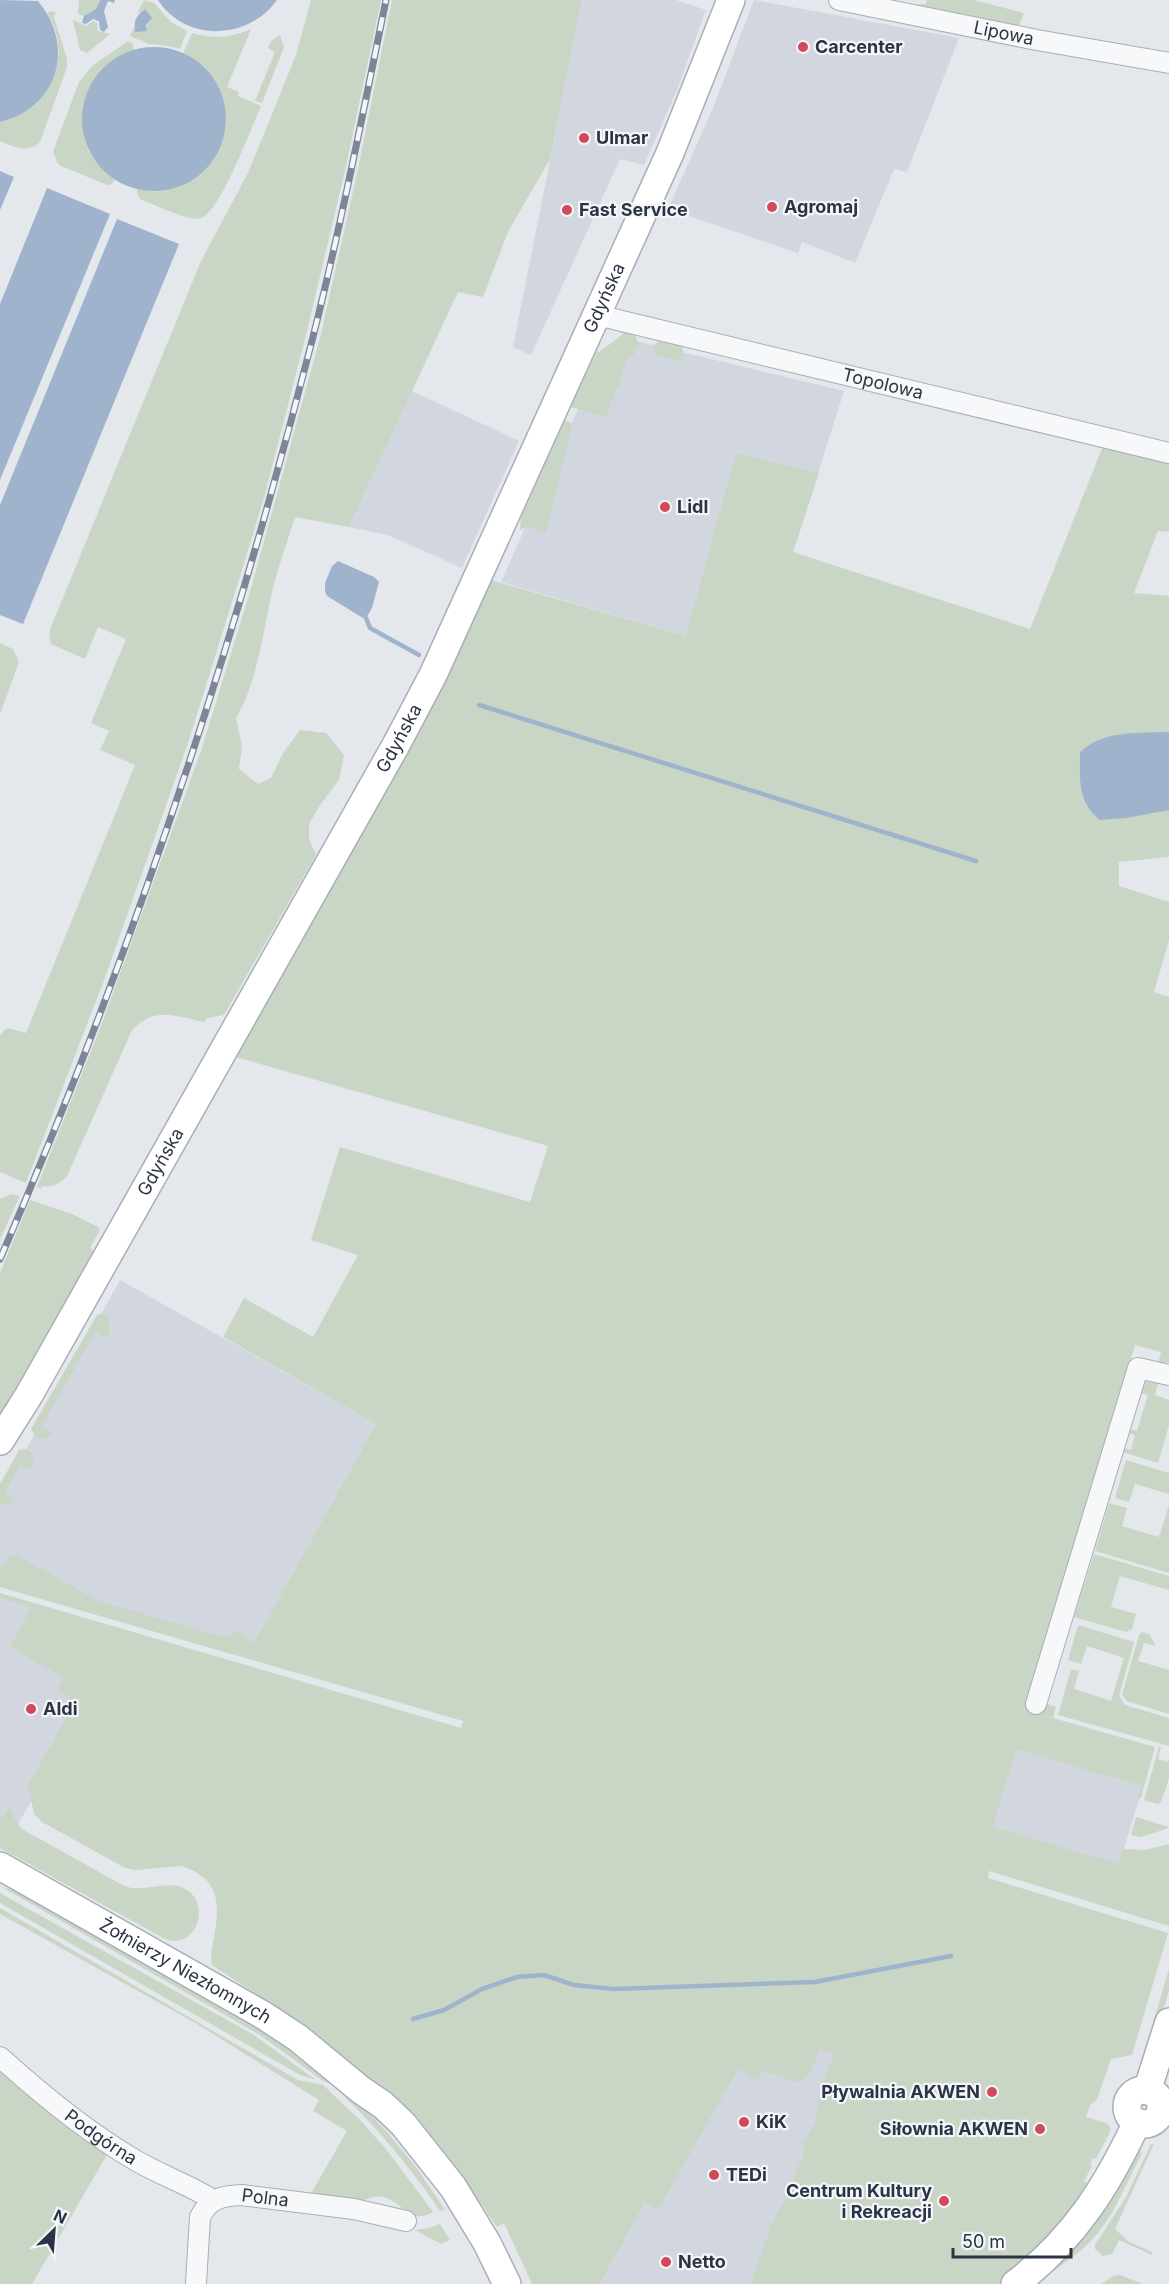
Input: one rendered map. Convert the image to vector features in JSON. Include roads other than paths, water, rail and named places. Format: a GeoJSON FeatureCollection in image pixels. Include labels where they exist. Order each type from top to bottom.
{"type":"FeatureCollection","features":[{"type":"Feature","properties":{"kind":"main road","name":"Gdyńska"},"geometry":{"type":"LineString","coordinates":[[0,1441],[35,1384],[406,727],[450,638],[686,116],[731,0]]}},
{"type":"Feature","properties":{"kind":"main road","name":"Żołnierzy Niezłomnych"},"geometry":{"type":"LineString","coordinates":[[0,1866],[263,2015],[298,2038],[361,2090],[383,2105],[444,2174],[480,2230],[507,2284]]}},
{"type":"Feature","properties":{"kind":"main road"},"geometry":{"type":"LineString","coordinates":[[1015,2284],[1045,2259],[1092,2205],[1153,2109],[1169,2022]]}},
{"type":"Feature","properties":{"kind":"main road","name":"Żołnierzy Niezłomnych"},"geometry":{"type":"LineString","coordinates":[[361,2090],[421,2166],[447,2204],[491,2284]]}},
{"type":"Feature","properties":{"kind":"street","name":"Lipowa"},"geometry":{"type":"LineString","coordinates":[[839,0],[1037,40],[1169,63]]}},
{"type":"Feature","properties":{"kind":"street","name":"Topolowa"},"geometry":{"type":"LineString","coordinates":[[597,315],[1169,453]]}},
{"type":"Feature","properties":{"kind":"street"},"geometry":{"type":"LineString","coordinates":[[1036,1704],[1138,1368],[1169,1375]]}},
{"type":"Feature","properties":{"kind":"street","name":"Podgórna"},"geometry":{"type":"LineString","coordinates":[[0,2057],[39,2091],[104,2140],[136,2161],[197,2189],[213,2200]]}},
{"type":"Feature","properties":{"kind":"street","name":"Polna"},"geometry":{"type":"LineString","coordinates":[[213,2200],[226,2196],[251,2196],[354,2209],[406,2221]]}},
{"type":"Feature","properties":{"kind":"street"},"geometry":{"type":"LineString","coordinates":[[196,2284],[200,2217],[213,2200]]}},
{"type":"Feature","properties":{"kind":"water"},"geometry":{"type":"Polygon","coordinates":[[[0,0],[38,1],[50,19],[56,37],[58,55],[55,73],[48,89],[36,104],[20,115],[0,122],[0,0]]]}},
{"type":"Feature","properties":{"kind":"water"},"geometry":{"type":"Polygon","coordinates":[[[100,0],[115,0],[114,3],[108,1],[104,11],[108,27],[104,32],[100,30],[99,21],[93,19],[86,24],[82,23],[84,16],[96,9],[100,0]]]}},
{"type":"Feature","properties":{"kind":"water"},"geometry":{"type":"Polygon","coordinates":[[[158,0],[277,0],[251,23],[234,29],[217,31],[184,24],[170,14],[158,0]]]}},
{"type":"Feature","properties":{"kind":"water"},"geometry":{"type":"Polygon","coordinates":[[[145,9],[152,18],[146,25],[147,31],[135,32],[136,19],[145,9]]]}},
{"type":"Feature","properties":{"kind":"water"},"geometry":{"type":"Polygon","coordinates":[[[154,47],[181,53],[194,59],[205,68],[214,79],[220,92],[226,119],[220,146],[214,159],[205,170],[194,179],[181,185],[154,191],[127,185],[114,179],[103,170],[94,159],[88,146],[82,119],[88,92],[94,79],[103,68],[114,59],[127,53],[154,47]]]}},
{"type":"Feature","properties":{"kind":"water"},"geometry":{"type":"Polygon","coordinates":[[[0,171],[14,177],[0,210],[0,171]]]}},
{"type":"Feature","properties":{"kind":"water"},"geometry":{"type":"Polygon","coordinates":[[[47,188],[110,214],[0,480],[0,304],[47,188]]]}},
{"type":"Feature","properties":{"kind":"water"},"geometry":{"type":"Polygon","coordinates":[[[117,219],[179,244],[23,624],[0,615],[0,505],[117,219]]]}},
{"type":"Feature","properties":{"kind":"water"},"geometry":{"type":"Polygon","coordinates":[[[338,561],[374,577],[379,582],[372,608],[366,618],[327,596],[325,583],[332,566],[338,561]]]}},
{"type":"Feature","properties":{"kind":"water"},"geometry":{"type":"Polygon","coordinates":[[[1169,732],[1169,810],[1100,820],[1087,806],[1081,789],[1080,752],[1089,745],[1111,736],[1169,732]]]}},
{"type":"Feature","properties":{"kind":"waterway"},"geometry":{"type":"LineString","coordinates":[[366,618],[370,628],[419,655]]}},
{"type":"Feature","properties":{"kind":"waterway"},"geometry":{"type":"LineString","coordinates":[[479,705],[976,861]]}},
{"type":"Feature","properties":{"kind":"waterway"},"geometry":{"type":"LineString","coordinates":[[413,2019],[444,2010],[482,1989],[517,1977],[544,1975],[574,1985],[613,1989],[815,1982],[951,1956]]}},
{"type":"Feature","properties":{"kind":"railway"},"geometry":{"type":"LineString","coordinates":[[0,1259],[47,1147],[135,919],[175,804],[249,572],[313,337],[386,0]]}},
{"type":"Feature","properties":{"kind":"place","name":"Carcenter"},"geometry":{"type":"Point","coordinates":[803,47]}},
{"type":"Feature","properties":{"kind":"place","name":"Ulmar"},"geometry":{"type":"Point","coordinates":[584,138]}},
{"type":"Feature","properties":{"kind":"place","name":"Agromaj"},"geometry":{"type":"Point","coordinates":[772,207]}},
{"type":"Feature","properties":{"kind":"place","name":"Fast Service"},"geometry":{"type":"Point","coordinates":[567,210]}},
{"type":"Feature","properties":{"kind":"place","name":"Lidl"},"geometry":{"type":"Point","coordinates":[665,507]}},
{"type":"Feature","properties":{"kind":"place","name":"Aldi"},"geometry":{"type":"Point","coordinates":[31,1709]}},
{"type":"Feature","properties":{"kind":"place","name":"Pływalnia AKWEN"},"geometry":{"type":"Point","coordinates":[992,2092]}},
{"type":"Feature","properties":{"kind":"place","name":"KiK"},"geometry":{"type":"Point","coordinates":[744,2122]}},
{"type":"Feature","properties":{"kind":"place","name":"Siłownia AKWEN"},"geometry":{"type":"Point","coordinates":[1040,2129]}},
{"type":"Feature","properties":{"kind":"place","name":"TEDi"},"geometry":{"type":"Point","coordinates":[714,2175]}},
{"type":"Feature","properties":{"kind":"place","name":"Centrum Kultury i Rekreacji"},"geometry":{"type":"Point","coordinates":[944,2201]}},
{"type":"Feature","properties":{"kind":"place","name":"Netto"},"geometry":{"type":"Point","coordinates":[666,2262]}}]}
